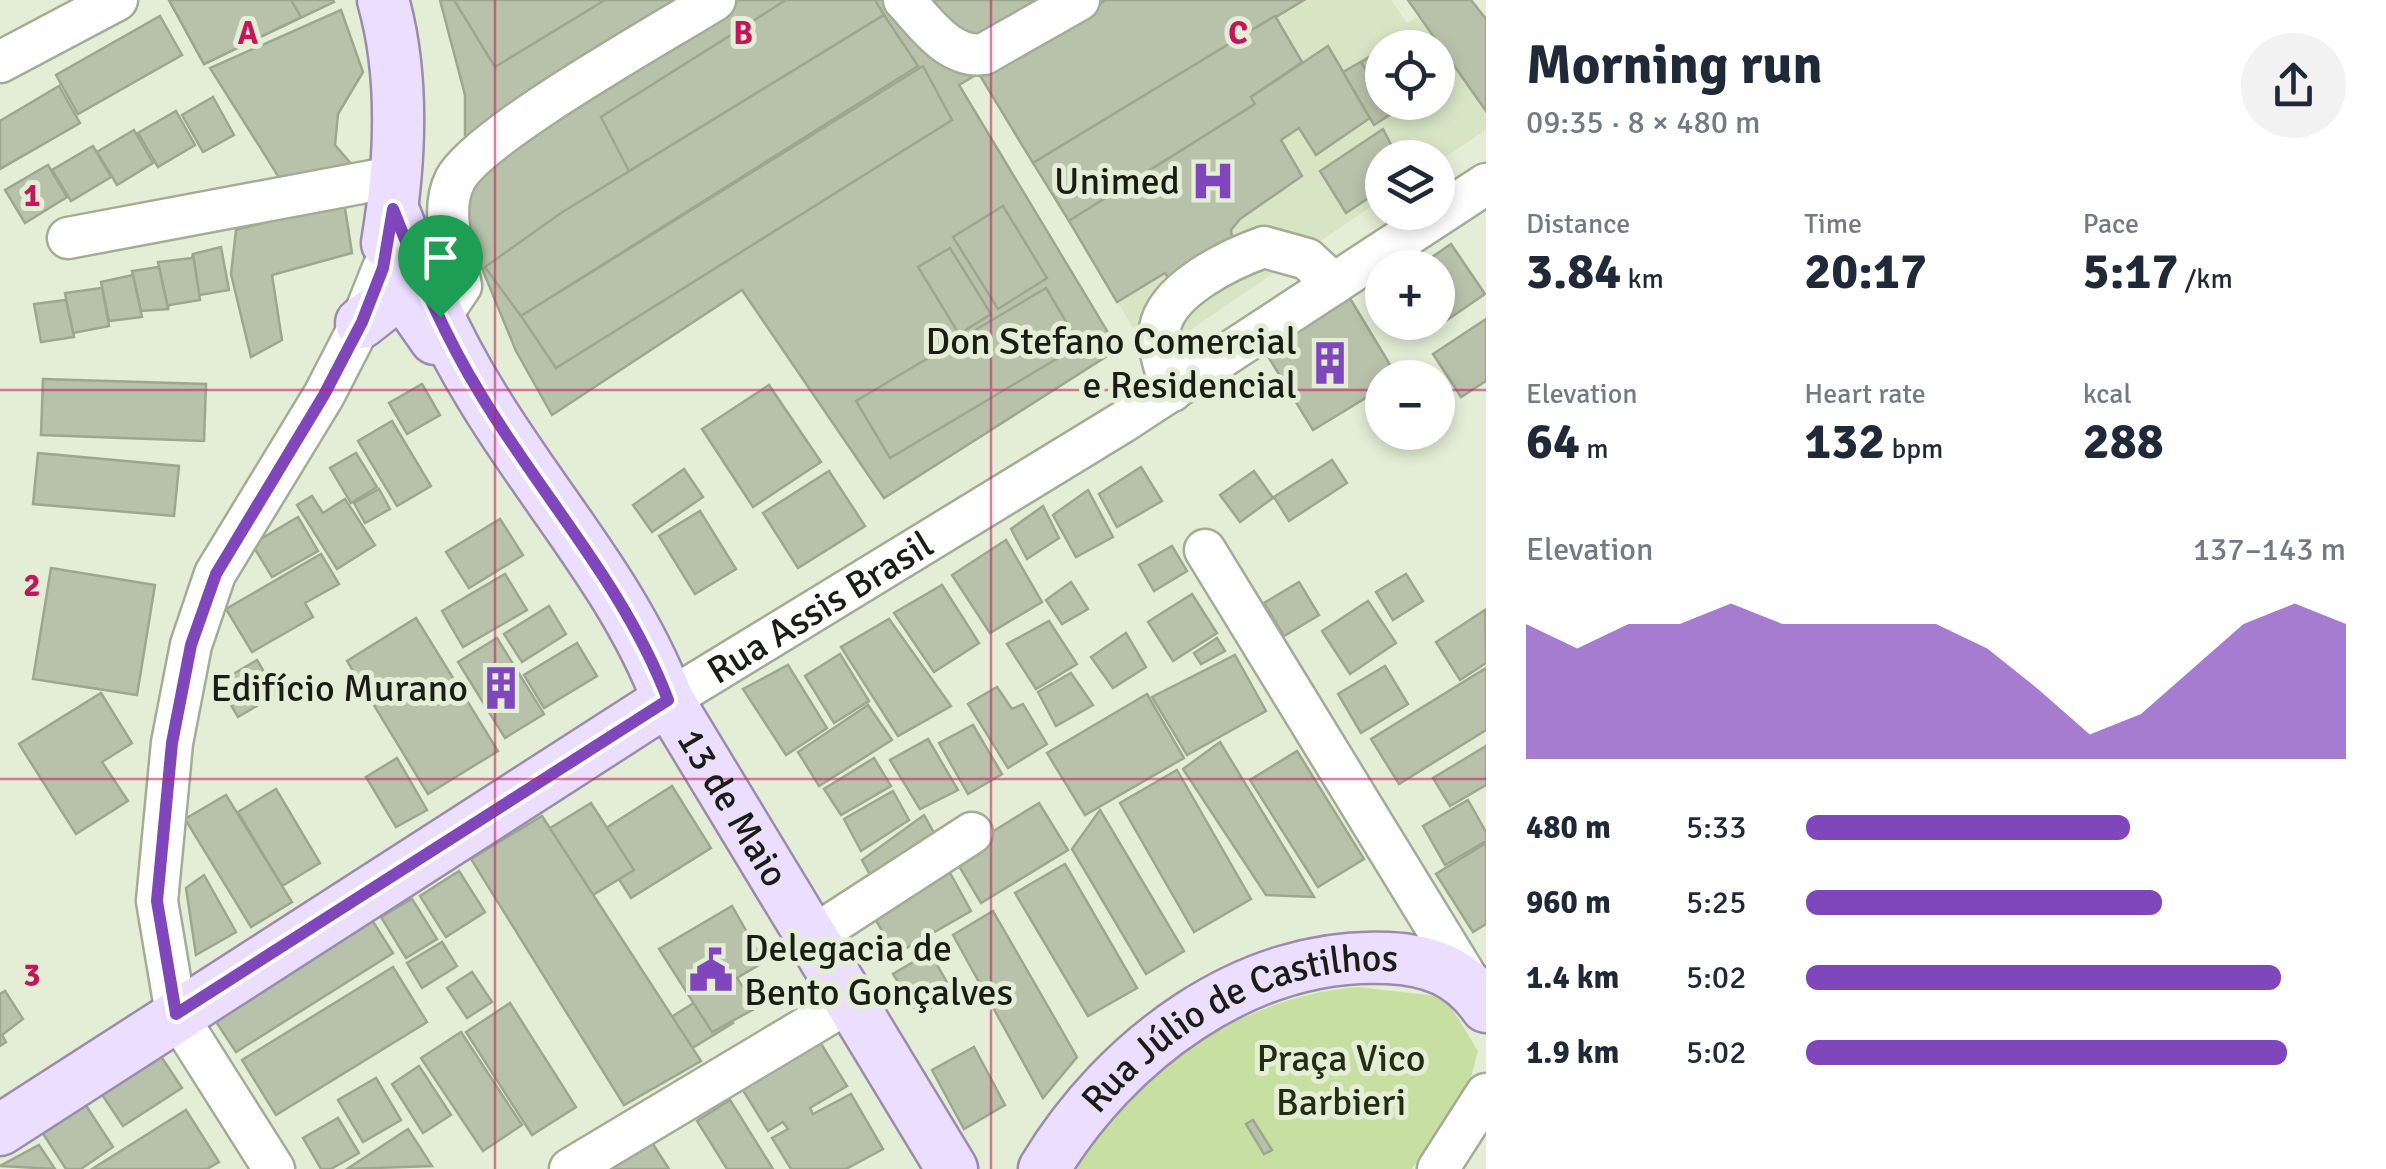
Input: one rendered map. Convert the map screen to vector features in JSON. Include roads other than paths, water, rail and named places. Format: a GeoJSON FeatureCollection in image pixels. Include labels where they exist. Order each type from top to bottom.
{"type":"FeatureCollection","features":[{"type":"Feature","properties":{"kind":"main road"},"geometry":{"type":"LineString","coordinates":[[383,0],[397,108],[396,193],[380,296],[410,299],[454,371],[482,396]]}},
{"type":"Feature","properties":{"kind":"main road","name":"13 de Maio"},"geometry":{"type":"LineString","coordinates":[[396,193],[440,317],[482,396],[607,583],[655,665],[668,700],[952,1169]]}},
{"type":"Feature","properties":{"kind":"main road","name":"13 de Maio"},"geometry":{"type":"LineString","coordinates":[[380,296],[404,320],[504,478],[641,673],[668,700]]}},
{"type":"Feature","properties":{"kind":"main road","name":"Rua Assis Brasil"},"geometry":{"type":"LineString","coordinates":[[0,1130],[668,700]]}},
{"type":"Feature","properties":{"kind":"main road","name":"Rua Júlio de Castilhos"},"geometry":{"type":"LineString","coordinates":[[1044,1169],[1080,1115],[1143,1050],[1233,992],[1277,972],[1353,956],[1407,959],[1438,966],[1478,995]]}},
{"type":"Feature","properties":{"kind":"street"},"geometry":{"type":"LineString","coordinates":[[0,62],[116,0]]}},
{"type":"Feature","properties":{"kind":"street"},"geometry":{"type":"LineString","coordinates":[[440,317],[461,286],[446,210],[455,179],[502,135],[715,0]]}},
{"type":"Feature","properties":{"kind":"street"},"geometry":{"type":"LineString","coordinates":[[904,0],[950,47],[968,56],[984,54],[1079,0]]}},
{"type":"Feature","properties":{"kind":"street","name":"Rua Assis Brasil"},"geometry":{"type":"LineString","coordinates":[[668,700],[1172,391],[1486,184]]}},
{"type":"Feature","properties":{"kind":"street"},"geometry":{"type":"LineString","coordinates":[[68,238],[396,193]]}},
{"type":"Feature","properties":{"kind":"street"},"geometry":{"type":"LineString","coordinates":[[1172,391],[1159,340],[1166,311],[1180,295],[1264,247],[1306,260],[1334,284]]}},
{"type":"Feature","properties":{"kind":"street"},"geometry":{"type":"LineString","coordinates":[[274,1169],[176,1014],[157,901],[172,743],[191,645],[216,574],[380,296]]}},
{"type":"Feature","properties":{"kind":"street"},"geometry":{"type":"LineString","coordinates":[[1204,550],[1478,995]]}},
{"type":"Feature","properties":{"kind":"street"},"geometry":{"type":"LineString","coordinates":[[810,938],[972,833]]}},
{"type":"Feature","properties":{"kind":"street"},"geometry":{"type":"LineString","coordinates":[[570,1169],[848,1002]]}},
{"type":"Feature","properties":{"kind":"street"},"geometry":{"type":"LineString","coordinates":[[1438,1169],[1486,1094]]}},
{"type":"Feature","properties":{"kind":"place","name":"Unimed"},"geometry":{"type":"Point","coordinates":[1213,181]}},
{"type":"Feature","properties":{"kind":"place","name":"Don Stefano Comercial e Residencial"},"geometry":{"type":"Point","coordinates":[1330,363]}},
{"type":"Feature","properties":{"kind":"place","name":"Edifício Murano"},"geometry":{"type":"Point","coordinates":[501,688]}},
{"type":"Feature","properties":{"kind":"place","name":"Delegacia de Bento Gonçalves"},"geometry":{"type":"Point","coordinates":[711,970]}},
{"type":"Feature","properties":{"kind":"park label","name":"Praça Vico Barbieri"},"geometry":{"type":"Point","coordinates":[1341,1080]}}]}
